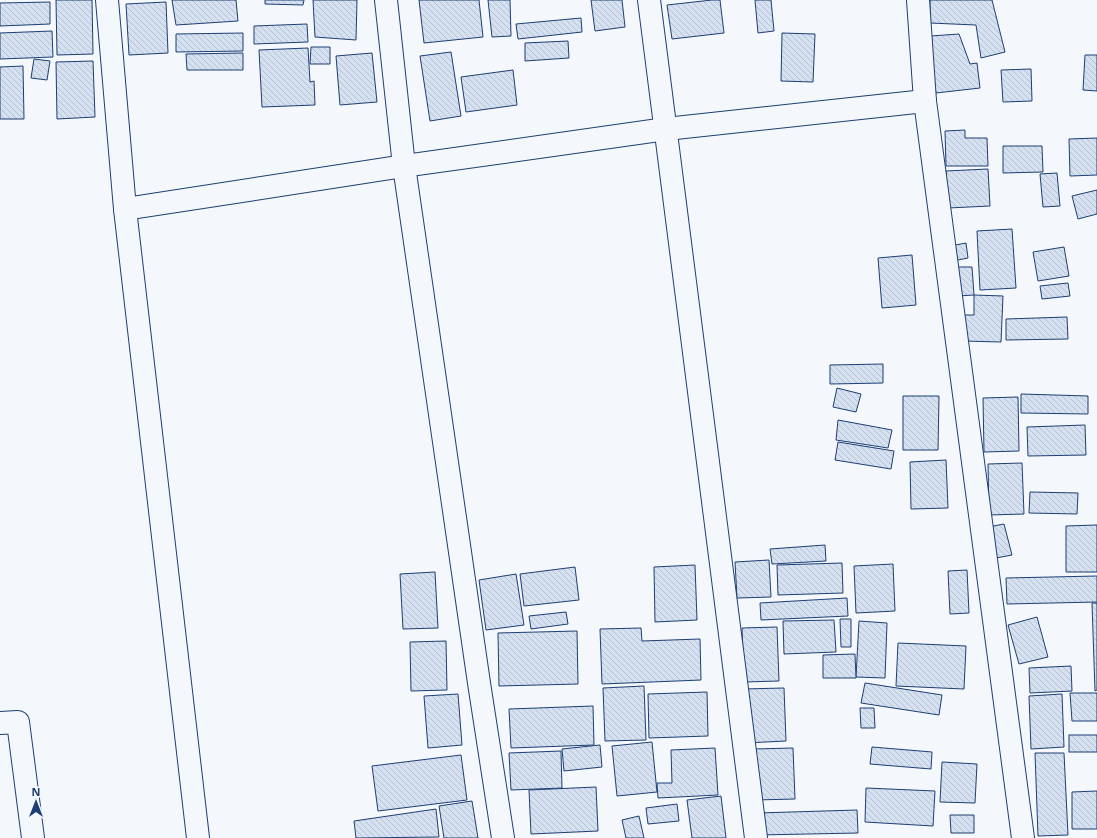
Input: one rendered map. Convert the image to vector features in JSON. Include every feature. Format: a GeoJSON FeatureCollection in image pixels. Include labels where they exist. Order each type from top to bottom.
{"type":"FeatureCollection","features":[{"type":"Feature","properties":{"kind":"street"},"geometry":{"type":"LineString","coordinates":[[107,0],[125,209],[198,838]]}},
{"type":"Feature","properties":{"kind":"street"},"geometry":{"type":"LineString","coordinates":[[386,0],[404,166],[477,675],[503,838]]}},
{"type":"Feature","properties":{"kind":"street"},"geometry":{"type":"LineString","coordinates":[[649,0],[756,838]]}},
{"type":"Feature","properties":{"kind":"street"},"geometry":{"type":"LineString","coordinates":[[918,0],[925,101],[1023,838]]}},
{"type":"Feature","properties":{"kind":"street"},"geometry":{"type":"LineString","coordinates":[[125,209],[404,166],[666,128],[925,101]]}},
{"type":"Feature","properties":{"kind":"street"},"geometry":{"type":"LineString","coordinates":[[0,723],[18,722],[33,838]]}},
{"type":"Feature","properties":{"kind":"building"},"geometry":{"type":"Polygon","coordinates":[[[56,0],[92,0],[93,54],[57,55],[56,0]]]}},
{"type":"Feature","properties":{"kind":"building"},"geometry":{"type":"Polygon","coordinates":[[[172,0],[236,0],[238,21],[176,25],[172,0]]]}},
{"type":"Feature","properties":{"kind":"building"},"geometry":{"type":"Polygon","coordinates":[[[265,0],[304,0],[303,5],[265,4],[265,0]]]}},
{"type":"Feature","properties":{"kind":"building"},"geometry":{"type":"Polygon","coordinates":[[[313,0],[357,0],[356,40],[315,37],[313,0]]]}},
{"type":"Feature","properties":{"kind":"building"},"geometry":{"type":"Polygon","coordinates":[[[419,0],[479,0],[483,37],[424,43],[419,0]]]}},
{"type":"Feature","properties":{"kind":"building"},"geometry":{"type":"Polygon","coordinates":[[[488,0],[510,0],[511,36],[492,37],[488,0]]]}},
{"type":"Feature","properties":{"kind":"building"},"geometry":{"type":"Polygon","coordinates":[[[591,0],[622,0],[625,27],[595,31],[591,0]]]}},
{"type":"Feature","properties":{"kind":"building"},"geometry":{"type":"Polygon","coordinates":[[[720,0],[724,33],[672,39],[667,5],[720,0]]]}},
{"type":"Feature","properties":{"kind":"building"},"geometry":{"type":"Polygon","coordinates":[[[755,0],[771,0],[774,31],[758,33],[755,0]]]}},
{"type":"Feature","properties":{"kind":"building"},"geometry":{"type":"Polygon","coordinates":[[[930,0],[992,0],[1005,52],[981,58],[976,25],[930,23],[930,0]]]}},
{"type":"Feature","properties":{"kind":"building"},"geometry":{"type":"Polygon","coordinates":[[[50,2],[50,24],[0,26],[0,3],[50,2]]]}},
{"type":"Feature","properties":{"kind":"building"},"geometry":{"type":"Polygon","coordinates":[[[166,2],[168,53],[129,55],[126,4],[166,2]]]}},
{"type":"Feature","properties":{"kind":"building"},"geometry":{"type":"Polygon","coordinates":[[[581,18],[582,32],[518,39],[516,24],[581,18]]]}},
{"type":"Feature","properties":{"kind":"building"},"geometry":{"type":"Polygon","coordinates":[[[307,24],[308,42],[254,44],[254,26],[307,24]]]}},
{"type":"Feature","properties":{"kind":"building"},"geometry":{"type":"Polygon","coordinates":[[[52,31],[53,57],[0,59],[0,33],[52,31]]]}},
{"type":"Feature","properties":{"kind":"building"},"geometry":{"type":"Polygon","coordinates":[[[243,33],[243,51],[176,52],[176,34],[243,33]]]}},
{"type":"Feature","properties":{"kind":"building"},"geometry":{"type":"Polygon","coordinates":[[[782,33],[815,34],[813,82],[781,81],[782,33]]]}},
{"type":"Feature","properties":{"kind":"building"},"geometry":{"type":"Polygon","coordinates":[[[959,34],[970,64],[977,63],[980,88],[936,93],[928,59],[931,36],[959,34]]]}},
{"type":"Feature","properties":{"kind":"building"},"geometry":{"type":"Polygon","coordinates":[[[568,41],[569,58],[525,61],[525,43],[568,41]]]}},
{"type":"Feature","properties":{"kind":"building"},"geometry":{"type":"Polygon","coordinates":[[[311,47],[330,47],[330,64],[310,64],[311,47]]]}},
{"type":"Feature","properties":{"kind":"building"},"geometry":{"type":"Polygon","coordinates":[[[308,48],[310,82],[314,81],[315,105],[262,107],[259,50],[308,48]]]}},
{"type":"Feature","properties":{"kind":"building"},"geometry":{"type":"Polygon","coordinates":[[[451,52],[461,116],[430,121],[420,56],[451,52]]]}},
{"type":"Feature","properties":{"kind":"building"},"geometry":{"type":"Polygon","coordinates":[[[243,53],[243,70],[187,70],[186,54],[243,53]]]}},
{"type":"Feature","properties":{"kind":"building"},"geometry":{"type":"Polygon","coordinates":[[[372,53],[377,102],[340,105],[336,56],[372,53]]]}},
{"type":"Feature","properties":{"kind":"building"},"geometry":{"type":"Polygon","coordinates":[[[1085,55],[1097,55],[1097,91],[1083,90],[1085,55]]]}},
{"type":"Feature","properties":{"kind":"building"},"geometry":{"type":"Polygon","coordinates":[[[34,59],[50,61],[47,80],[31,78],[34,59]]]}},
{"type":"Feature","properties":{"kind":"building"},"geometry":{"type":"Polygon","coordinates":[[[93,61],[95,117],[57,119],[56,62],[93,61]]]}},
{"type":"Feature","properties":{"kind":"building"},"geometry":{"type":"Polygon","coordinates":[[[23,66],[24,119],[0,119],[0,67],[23,66]]]}},
{"type":"Feature","properties":{"kind":"building"},"geometry":{"type":"Polygon","coordinates":[[[1031,69],[1032,101],[1003,102],[1001,70],[1031,69]]]}},
{"type":"Feature","properties":{"kind":"building"},"geometry":{"type":"Polygon","coordinates":[[[513,70],[517,105],[466,112],[461,77],[513,70]]]}},
{"type":"Feature","properties":{"kind":"building"},"geometry":{"type":"Polygon","coordinates":[[[965,130],[965,138],[987,138],[988,166],[946,166],[945,131],[965,130]]]}},
{"type":"Feature","properties":{"kind":"building"},"geometry":{"type":"Polygon","coordinates":[[[1097,138],[1097,175],[1070,176],[1069,139],[1097,138]]]}},
{"type":"Feature","properties":{"kind":"building"},"geometry":{"type":"Polygon","coordinates":[[[1003,146],[1042,146],[1043,172],[1003,173],[1003,146]]]}},
{"type":"Feature","properties":{"kind":"building"},"geometry":{"type":"Polygon","coordinates":[[[988,169],[990,206],[948,208],[946,171],[988,169]]]}},
{"type":"Feature","properties":{"kind":"building"},"geometry":{"type":"Polygon","coordinates":[[[1057,173],[1060,206],[1043,207],[1040,174],[1057,173]]]}},
{"type":"Feature","properties":{"kind":"building"},"geometry":{"type":"Polygon","coordinates":[[[1097,190],[1097,214],[1078,219],[1072,196],[1097,190]]]}},
{"type":"Feature","properties":{"kind":"building"},"geometry":{"type":"Polygon","coordinates":[[[1012,229],[1016,288],[980,290],[977,231],[1012,229]]]}},
{"type":"Feature","properties":{"kind":"building"},"geometry":{"type":"Polygon","coordinates":[[[966,243],[968,258],[953,261],[950,246],[966,243]]]}},
{"type":"Feature","properties":{"kind":"building"},"geometry":{"type":"Polygon","coordinates":[[[1064,247],[1069,276],[1038,281],[1033,252],[1064,247]]]}},
{"type":"Feature","properties":{"kind":"building"},"geometry":{"type":"Polygon","coordinates":[[[912,255],[916,305],[882,308],[878,258],[912,255]]]}},
{"type":"Feature","properties":{"kind":"building"},"geometry":{"type":"Polygon","coordinates":[[[957,267],[972,267],[974,295],[958,296],[957,267]]]}},
{"type":"Feature","properties":{"kind":"building"},"geometry":{"type":"Polygon","coordinates":[[[1068,283],[1070,296],[1042,299],[1040,286],[1068,283]]]}},
{"type":"Feature","properties":{"kind":"building"},"geometry":{"type":"Polygon","coordinates":[[[974,295],[1003,296],[1001,342],[963,341],[964,315],[974,315],[974,295]]]}},
{"type":"Feature","properties":{"kind":"building"},"geometry":{"type":"Polygon","coordinates":[[[1067,317],[1068,339],[1006,340],[1006,319],[1067,317]]]}},
{"type":"Feature","properties":{"kind":"building"},"geometry":{"type":"Polygon","coordinates":[[[883,364],[883,383],[830,384],[830,365],[883,364]]]}},
{"type":"Feature","properties":{"kind":"building"},"geometry":{"type":"Polygon","coordinates":[[[837,388],[861,394],[856,412],[833,407],[837,388]]]}},
{"type":"Feature","properties":{"kind":"building"},"geometry":{"type":"Polygon","coordinates":[[[1021,394],[1088,396],[1088,414],[1021,413],[1021,394]]]}},
{"type":"Feature","properties":{"kind":"building"},"geometry":{"type":"Polygon","coordinates":[[[903,396],[939,396],[938,450],[903,450],[903,396]]]}},
{"type":"Feature","properties":{"kind":"building"},"geometry":{"type":"Polygon","coordinates":[[[1018,397],[1019,451],[984,452],[983,398],[1018,397]]]}},
{"type":"Feature","properties":{"kind":"building"},"geometry":{"type":"Polygon","coordinates":[[[838,420],[892,430],[888,448],[836,440],[838,420]]]}},
{"type":"Feature","properties":{"kind":"building"},"geometry":{"type":"Polygon","coordinates":[[[1085,425],[1086,455],[1028,456],[1027,427],[1085,425]]]}},
{"type":"Feature","properties":{"kind":"building"},"geometry":{"type":"Polygon","coordinates":[[[838,442],[894,451],[891,469],[835,460],[838,442]]]}},
{"type":"Feature","properties":{"kind":"building"},"geometry":{"type":"Polygon","coordinates":[[[946,460],[948,508],[911,509],[910,462],[946,460]]]}},
{"type":"Feature","properties":{"kind":"building"},"geometry":{"type":"Polygon","coordinates":[[[1022,463],[1024,514],[989,515],[988,464],[1022,463]]]}},
{"type":"Feature","properties":{"kind":"building"},"geometry":{"type":"Polygon","coordinates":[[[1030,492],[1078,493],[1077,514],[1029,513],[1030,492]]]}},
{"type":"Feature","properties":{"kind":"building"},"geometry":{"type":"Polygon","coordinates":[[[1004,524],[1012,555],[996,558],[988,527],[1004,524]]]}},
{"type":"Feature","properties":{"kind":"building"},"geometry":{"type":"Polygon","coordinates":[[[1097,525],[1097,572],[1066,572],[1066,526],[1097,525]]]}},
{"type":"Feature","properties":{"kind":"building"},"geometry":{"type":"Polygon","coordinates":[[[825,545],[826,561],[772,564],[770,549],[825,545]]]}},
{"type":"Feature","properties":{"kind":"building"},"geometry":{"type":"Polygon","coordinates":[[[769,560],[771,597],[737,598],[735,562],[769,560]]]}},
{"type":"Feature","properties":{"kind":"building"},"geometry":{"type":"Polygon","coordinates":[[[842,563],[843,593],[778,595],[777,565],[842,563]]]}},
{"type":"Feature","properties":{"kind":"building"},"geometry":{"type":"Polygon","coordinates":[[[893,564],[895,611],[856,613],[854,566],[893,564]]]}},
{"type":"Feature","properties":{"kind":"building"},"geometry":{"type":"Polygon","coordinates":[[[695,565],[697,620],[655,622],[654,567],[695,565]]]}},
{"type":"Feature","properties":{"kind":"building"},"geometry":{"type":"Polygon","coordinates":[[[575,567],[579,600],[524,606],[520,574],[575,567]]]}},
{"type":"Feature","properties":{"kind":"building"},"geometry":{"type":"Polygon","coordinates":[[[967,570],[969,613],[950,614],[948,571],[967,570]]]}},
{"type":"Feature","properties":{"kind":"building"},"geometry":{"type":"Polygon","coordinates":[[[435,572],[438,628],[403,629],[400,574],[435,572]]]}},
{"type":"Feature","properties":{"kind":"building"},"geometry":{"type":"Polygon","coordinates":[[[516,574],[524,625],[486,630],[479,580],[516,574]]]}},
{"type":"Feature","properties":{"kind":"building"},"geometry":{"type":"Polygon","coordinates":[[[1097,576],[1097,602],[1007,604],[1006,578],[1097,576]]]}},
{"type":"Feature","properties":{"kind":"building"},"geometry":{"type":"Polygon","coordinates":[[[847,598],[848,616],[761,620],[760,603],[847,598]]]}},
{"type":"Feature","properties":{"kind":"building"},"geometry":{"type":"Polygon","coordinates":[[[1092,603],[1097,603],[1097,690],[1095,691],[1092,603]]]}},
{"type":"Feature","properties":{"kind":"building"},"geometry":{"type":"Polygon","coordinates":[[[566,612],[568,624],[531,629],[529,616],[566,612]]]}},
{"type":"Feature","properties":{"kind":"building"},"geometry":{"type":"Polygon","coordinates":[[[1037,617],[1048,657],[1019,664],[1008,625],[1037,617]]]}},
{"type":"Feature","properties":{"kind":"building"},"geometry":{"type":"Polygon","coordinates":[[[840,619],[851,619],[851,647],[841,647],[840,619]]]}},
{"type":"Feature","properties":{"kind":"building"},"geometry":{"type":"Polygon","coordinates":[[[834,620],[836,652],[784,654],[783,621],[834,620]]]}},
{"type":"Feature","properties":{"kind":"building"},"geometry":{"type":"Polygon","coordinates":[[[859,621],[887,623],[885,678],[856,677],[859,621]]]}},
{"type":"Feature","properties":{"kind":"building"},"geometry":{"type":"Polygon","coordinates":[[[777,627],[779,681],[744,682],[742,628],[777,627]]]}},
{"type":"Feature","properties":{"kind":"building"},"geometry":{"type":"Polygon","coordinates":[[[641,628],[642,641],[700,639],[701,680],[602,684],[600,629],[641,628]]]}},
{"type":"Feature","properties":{"kind":"building"},"geometry":{"type":"Polygon","coordinates":[[[577,631],[578,684],[499,686],[498,633],[577,631]]]}},
{"type":"Feature","properties":{"kind":"building"},"geometry":{"type":"Polygon","coordinates":[[[446,641],[447,690],[411,691],[410,642],[446,641]]]}},
{"type":"Feature","properties":{"kind":"building"},"geometry":{"type":"Polygon","coordinates":[[[898,643],[966,646],[964,689],[896,686],[898,643]]]}},
{"type":"Feature","properties":{"kind":"building"},"geometry":{"type":"Polygon","coordinates":[[[855,654],[856,678],[823,678],[823,655],[855,654]]]}},
{"type":"Feature","properties":{"kind":"building"},"geometry":{"type":"Polygon","coordinates":[[[1071,666],[1072,691],[1030,693],[1029,668],[1071,666]]]}},
{"type":"Feature","properties":{"kind":"building"},"geometry":{"type":"Polygon","coordinates":[[[865,683],[942,695],[939,715],[861,703],[865,683]]]}},
{"type":"Feature","properties":{"kind":"building"},"geometry":{"type":"Polygon","coordinates":[[[644,686],[646,740],[605,741],[603,688],[644,686]]]}},
{"type":"Feature","properties":{"kind":"building"},"geometry":{"type":"Polygon","coordinates":[[[784,688],[786,741],[745,743],[743,689],[784,688]]]}},
{"type":"Feature","properties":{"kind":"building"},"geometry":{"type":"Polygon","coordinates":[[[707,692],[708,736],[649,738],[648,694],[707,692]]]}},
{"type":"Feature","properties":{"kind":"building"},"geometry":{"type":"Polygon","coordinates":[[[1070,693],[1097,693],[1097,721],[1072,721],[1070,693]]]}},
{"type":"Feature","properties":{"kind":"building"},"geometry":{"type":"Polygon","coordinates":[[[458,694],[462,745],[428,748],[424,696],[458,694]]]}},
{"type":"Feature","properties":{"kind":"building"},"geometry":{"type":"Polygon","coordinates":[[[1062,694],[1064,747],[1031,749],[1029,696],[1062,694]]]}},
{"type":"Feature","properties":{"kind":"building"},"geometry":{"type":"Polygon","coordinates":[[[593,706],[594,745],[511,748],[509,709],[593,706]]]}},
{"type":"Feature","properties":{"kind":"building"},"geometry":{"type":"Polygon","coordinates":[[[860,708],[874,708],[875,728],[861,728],[860,708]]]}},
{"type":"Feature","properties":{"kind":"building"},"geometry":{"type":"Polygon","coordinates":[[[1069,735],[1097,735],[1097,752],[1069,752],[1069,735]]]}},
{"type":"Feature","properties":{"kind":"building"},"geometry":{"type":"Polygon","coordinates":[[[652,742],[657,792],[617,796],[612,746],[652,742]]]}},
{"type":"Feature","properties":{"kind":"building"},"geometry":{"type":"Polygon","coordinates":[[[600,745],[602,767],[564,771],[562,749],[600,745]]]}},
{"type":"Feature","properties":{"kind":"building"},"geometry":{"type":"Polygon","coordinates":[[[872,747],[932,752],[931,769],[870,764],[872,747]]]}},
{"type":"Feature","properties":{"kind":"building"},"geometry":{"type":"Polygon","coordinates":[[[715,748],[718,795],[658,798],[657,783],[672,783],[671,750],[715,748]]]}},
{"type":"Feature","properties":{"kind":"building"},"geometry":{"type":"Polygon","coordinates":[[[793,748],[795,799],[755,800],[754,749],[793,748]]]}},
{"type":"Feature","properties":{"kind":"building"},"geometry":{"type":"Polygon","coordinates":[[[561,751],[562,788],[511,790],[509,753],[561,751]]]}},
{"type":"Feature","properties":{"kind":"building"},"geometry":{"type":"Polygon","coordinates":[[[1035,753],[1064,753],[1068,835],[1038,836],[1035,753]]]}},
{"type":"Feature","properties":{"kind":"building"},"geometry":{"type":"Polygon","coordinates":[[[461,755],[467,800],[378,811],[372,766],[461,755]]]}},
{"type":"Feature","properties":{"kind":"building"},"geometry":{"type":"Polygon","coordinates":[[[942,762],[977,764],[975,803],[940,802],[942,762]]]}},
{"type":"Feature","properties":{"kind":"building"},"geometry":{"type":"Polygon","coordinates":[[[596,787],[598,831],[531,834],[529,790],[596,787]]]}},
{"type":"Feature","properties":{"kind":"building"},"geometry":{"type":"Polygon","coordinates":[[[866,788],[935,791],[933,826],[865,822],[866,788]]]}},
{"type":"Feature","properties":{"kind":"building"},"geometry":{"type":"Polygon","coordinates":[[[1097,791],[1097,829],[1072,829],[1072,792],[1097,791]]]}},
{"type":"Feature","properties":{"kind":"building"},"geometry":{"type":"Polygon","coordinates":[[[721,796],[726,838],[692,838],[687,800],[721,796]]]}},
{"type":"Feature","properties":{"kind":"building"},"geometry":{"type":"Polygon","coordinates":[[[472,801],[478,838],[444,838],[439,806],[472,801]]]}},
{"type":"Feature","properties":{"kind":"building"},"geometry":{"type":"Polygon","coordinates":[[[677,804],[679,821],[648,824],[646,808],[677,804]]]}},
{"type":"Feature","properties":{"kind":"building"},"geometry":{"type":"Polygon","coordinates":[[[436,809],[439,837],[356,838],[354,821],[436,809]]]}},
{"type":"Feature","properties":{"kind":"building"},"geometry":{"type":"Polygon","coordinates":[[[857,810],[858,833],[758,835],[758,813],[857,810]]]}},
{"type":"Feature","properties":{"kind":"building"},"geometry":{"type":"Polygon","coordinates":[[[950,815],[974,815],[974,833],[951,833],[950,815]]]}},
{"type":"Feature","properties":{"kind":"building"},"geometry":{"type":"Polygon","coordinates":[[[639,816],[644,838],[626,838],[622,820],[639,816]]]}}]}
